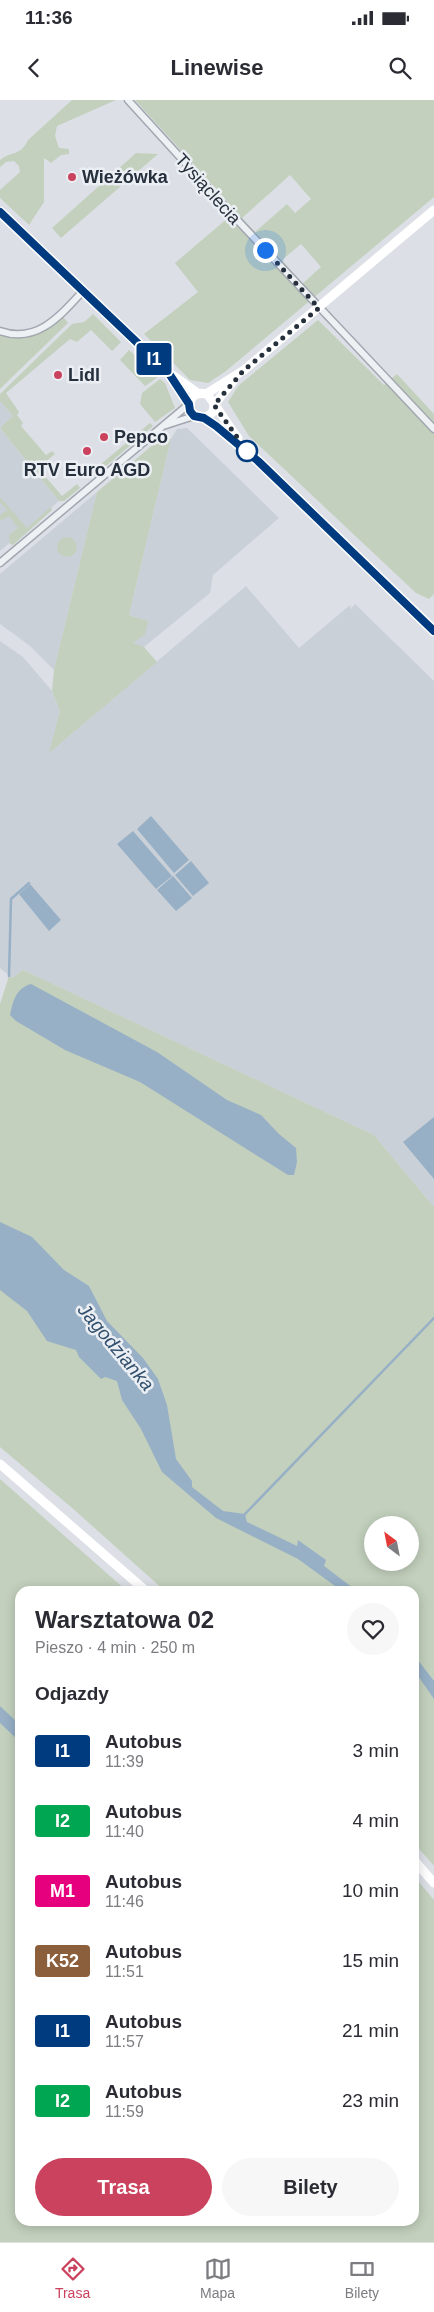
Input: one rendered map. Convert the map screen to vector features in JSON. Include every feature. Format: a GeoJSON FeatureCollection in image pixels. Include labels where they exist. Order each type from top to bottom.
{"type":"FeatureCollection","features":[{"type":"Feature","properties":{"kind":"street","name":"Tysiąclecia"},"geometry":{"type":"LineString","coordinates":[[128,100],[319,308],[434,429]]}},
{"type":"Feature","properties":{"kind":"street"},"geometry":{"type":"LineString","coordinates":[[204,418],[210,415],[214,405],[244,370],[434,210]]}},
{"type":"Feature","properties":{"kind":"street"},"geometry":{"type":"LineString","coordinates":[[0,212],[168,372],[202,394],[212,398],[214,405],[235,435],[258,461],[434,631]]}},
{"type":"Feature","properties":{"kind":"street"},"geometry":{"type":"LineString","coordinates":[[0,331],[18,335],[44,328],[54,322],[84,292]]}},
{"type":"Feature","properties":{"kind":"street"},"geometry":{"type":"LineString","coordinates":[[0,563],[189,404],[192,398],[244,370]]}},
{"type":"Feature","properties":{"kind":"street"},"geometry":{"type":"LineString","coordinates":[[168,372],[189,404],[190,411],[194,416]]}},
{"type":"Feature","properties":{"kind":"street"},"geometry":{"type":"LineString","coordinates":[[160,427],[194,416],[204,418],[258,461]]}},
{"type":"Feature","properties":{"kind":"street"},"geometry":{"type":"LineString","coordinates":[[0,1464],[140,1586]]}},
{"type":"Feature","properties":{"kind":"street"},"geometry":{"type":"LineString","coordinates":[[419,1866],[434,1883]]}},
{"type":"Feature","properties":{"kind":"shaded area"},"geometry":{"type":"Polygon","coordinates":[[[0,401],[13,416],[0,428],[0,401]]]}},
{"type":"Feature","properties":{"kind":"shaded area"},"geometry":{"type":"Polygon","coordinates":[[[0,428],[59,501],[0,551],[0,428]]]}},
{"type":"Feature","properties":{"kind":"shaded area"},"geometry":{"type":"Polygon","coordinates":[[[187,428],[279,518],[213,575],[210,593],[144,647],[133,644],[148,621],[129,615],[171,439],[177,429],[187,428]]]}},
{"type":"Feature","properties":{"kind":"shaded area"},"geometry":{"type":"Polygon","coordinates":[[[97,492],[54,670],[30,646],[0,624],[0,574],[97,492]]]}},
{"type":"Feature","properties":{"kind":"shaded area"},"geometry":{"type":"Polygon","coordinates":[[[246,586],[299,648],[350,605],[351,609],[355,604],[434,681],[434,1207],[374,1135],[23,970],[12,978],[0,968],[0,641],[23,657],[52,691],[60,711],[50,752],[246,586]]]}},
{"type":"Feature","properties":{"kind":"green space"},"geometry":{"type":"Polygon","coordinates":[[[72,100],[116,100],[57,126],[55,136],[59,148],[69,149],[69,154],[61,155],[51,163],[44,158],[44,202],[29,225],[0,198],[0,190],[20,172],[19,166],[14,161],[6,162],[0,167],[0,160],[22,149],[28,140],[72,100]]]}},
{"type":"Feature","properties":{"kind":"green space"},"geometry":{"type":"Polygon","coordinates":[[[135,100],[434,100],[434,197],[226,371],[208,383],[190,380],[144,334],[198,292],[175,263],[236,211],[135,100]],[[290,175],[242,218],[255,232],[287,204],[295,213],[311,199],[290,175]],[[301,244],[282,260],[302,284],[321,267],[301,244]]]}},
{"type":"Feature","properties":{"kind":"green space"},"geometry":{"type":"Polygon","coordinates":[[[136,153],[158,154],[61,238],[52,228],[136,153]]]}},
{"type":"Feature","properties":{"kind":"green space"},"geometry":{"type":"Polygon","coordinates":[[[93,314],[121,342],[112,351],[91,330],[77,342],[70,339],[6,393],[19,412],[17,415],[23,423],[21,426],[46,455],[52,451],[55,454],[38,468],[62,496],[77,484],[80,488],[64,501],[59,501],[0,428],[13,416],[0,401],[0,394],[72,324],[84,322],[93,314]]]}},
{"type":"Feature","properties":{"kind":"green space"},"geometry":{"type":"Polygon","coordinates":[[[62,315],[68,323],[0,389],[0,331],[33,333],[62,315]]]}},
{"type":"Feature","properties":{"kind":"green space"},"geometry":{"type":"Polygon","coordinates":[[[318,320],[384,385],[397,374],[434,414],[434,594],[429,599],[416,593],[249,436],[228,402],[238,386],[318,320]]]}},
{"type":"Feature","properties":{"kind":"green space"},"geometry":{"type":"Polygon","coordinates":[[[129,350],[158,377],[145,386],[120,360],[129,350]]]}},
{"type":"Feature","properties":{"kind":"green space"},"geometry":{"type":"Polygon","coordinates":[[[160,379],[165,383],[175,408],[155,422],[140,404],[142,393],[160,379]]]}},
{"type":"Feature","properties":{"kind":"green space"},"geometry":{"type":"Polygon","coordinates":[[[150,423],[153,426],[91,479],[88,475],[150,423]]]}},
{"type":"Feature","properties":{"kind":"green space"},"geometry":{"type":"Polygon","coordinates":[[[161,438],[171,439],[129,615],[148,621],[145,634],[133,643],[144,647],[157,662],[49,753],[60,711],[52,691],[54,670],[97,492],[161,438]]]}},
{"type":"Feature","properties":{"kind":"green space"},"geometry":{"type":"Polygon","coordinates":[[[0,497],[27,528],[51,507],[52,510],[13,545],[10,544],[9,535],[18,528],[9,516],[0,521],[0,515],[7,510],[0,502],[0,497]]]}},
{"type":"Feature","properties":{"kind":"green space"},"geometry":{"type":"Polygon","coordinates":[[[63,537],[71,537],[77,543],[77,551],[71,557],[63,557],[57,551],[57,543],[63,537]]]}},
{"type":"Feature","properties":{"kind":"green space"},"geometry":{"type":"Polygon","coordinates":[[[23,970],[374,1135],[434,1207],[434,1866],[419,1849],[419,1586],[159,1586],[0,1447],[0,1004],[9,976],[12,978],[23,970]]]}},
{"type":"Feature","properties":{"kind":"green space"},"geometry":{"type":"Polygon","coordinates":[[[0,1479],[121,1586],[15,1586],[15,2226],[419,2226],[419,1882],[434,1900],[434,2242],[0,2242],[0,1479]]]}},
{"type":"Feature","properties":{"kind":"water"},"geometry":{"type":"Polygon","coordinates":[[[151,816],[189,860],[174,873],[137,829],[151,816]]]}},
{"type":"Feature","properties":{"kind":"water"},"geometry":{"type":"Polygon","coordinates":[[[133,831],[172,876],[156,889],[117,844],[133,831]]]}},
{"type":"Feature","properties":{"kind":"water"},"geometry":{"type":"Polygon","coordinates":[[[191,861],[209,883],[193,896],[175,875],[191,861]]]}},
{"type":"Feature","properties":{"kind":"water"},"geometry":{"type":"Polygon","coordinates":[[[173,876],[192,898],[176,911],[157,890],[173,876]]]}},
{"type":"Feature","properties":{"kind":"water"},"geometry":{"type":"Polygon","coordinates":[[[30,884],[61,920],[49,931],[19,894],[30,884]]]}},
{"type":"Feature","properties":{"kind":"water"},"geometry":{"type":"Polygon","coordinates":[[[31,984],[157,1052],[227,1100],[261,1115],[296,1148],[297,1162],[294,1175],[288,1175],[140,1082],[65,1050],[16,1021],[10,1015],[14,1000],[22,989],[31,984]]]}},
{"type":"Feature","properties":{"kind":"water"},"geometry":{"type":"Polygon","coordinates":[[[434,1117],[434,1179],[403,1142],[434,1117]]]}},
{"type":"Feature","properties":{"kind":"water","name":"Jagodzianka"},"geometry":{"type":"Polygon","coordinates":[[[0,1222],[32,1237],[64,1270],[89,1286],[107,1321],[143,1358],[158,1379],[167,1405],[176,1459],[192,1481],[192,1487],[223,1511],[245,1514],[247,1522],[297,1546],[298,1540],[326,1560],[324,1566],[350,1586],[335,1586],[298,1559],[216,1518],[162,1472],[141,1429],[122,1400],[117,1381],[105,1377],[101,1379],[79,1357],[76,1350],[47,1341],[27,1311],[0,1290],[0,1222]]]}},
{"type":"Feature","properties":{"kind":"water"},"geometry":{"type":"Polygon","coordinates":[[[419,1662],[434,1681],[434,1699],[419,1677],[419,1662]]]}},
{"type":"Feature","properties":{"kind":"water"},"geometry":{"type":"Polygon","coordinates":[[[0,1706],[15,1720],[15,1737],[0,1723],[0,1706]]]}},
{"type":"Feature","properties":{"kind":"waterway"},"geometry":{"type":"LineString","coordinates":[[9,976],[11,899],[29,883]]}},
{"type":"Feature","properties":{"kind":"waterway"},"geometry":{"type":"LineString","coordinates":[[244,1515],[434,1318]]}},
{"type":"Feature","properties":{"kind":"bus line","name":"I1"},"geometry":{"type":"LineString","coordinates":[[0,212],[168,372],[189,404],[190,411],[194,416],[201,419],[204,418],[216,426],[258,461],[434,631]]}},
{"type":"Feature","properties":{"kind":"place","name":"Wieżówka"},"geometry":{"type":"Point","coordinates":[72,177]}},
{"type":"Feature","properties":{"kind":"place","name":"Lidl"},"geometry":{"type":"Point","coordinates":[58,375]}},
{"type":"Feature","properties":{"kind":"place","name":"Pepco"},"geometry":{"type":"Point","coordinates":[104,437]}},
{"type":"Feature","properties":{"kind":"place","name":"RTV Euro AGD"},"geometry":{"type":"Point","coordinates":[87,451]}},
{"type":"Feature","properties":{"kind":"route"},"geometry":{"type":"LineString","coordinates":[[247,451],[247,448],[235,435],[214,405],[244,370],[319,308],[265,250]]}}]}
